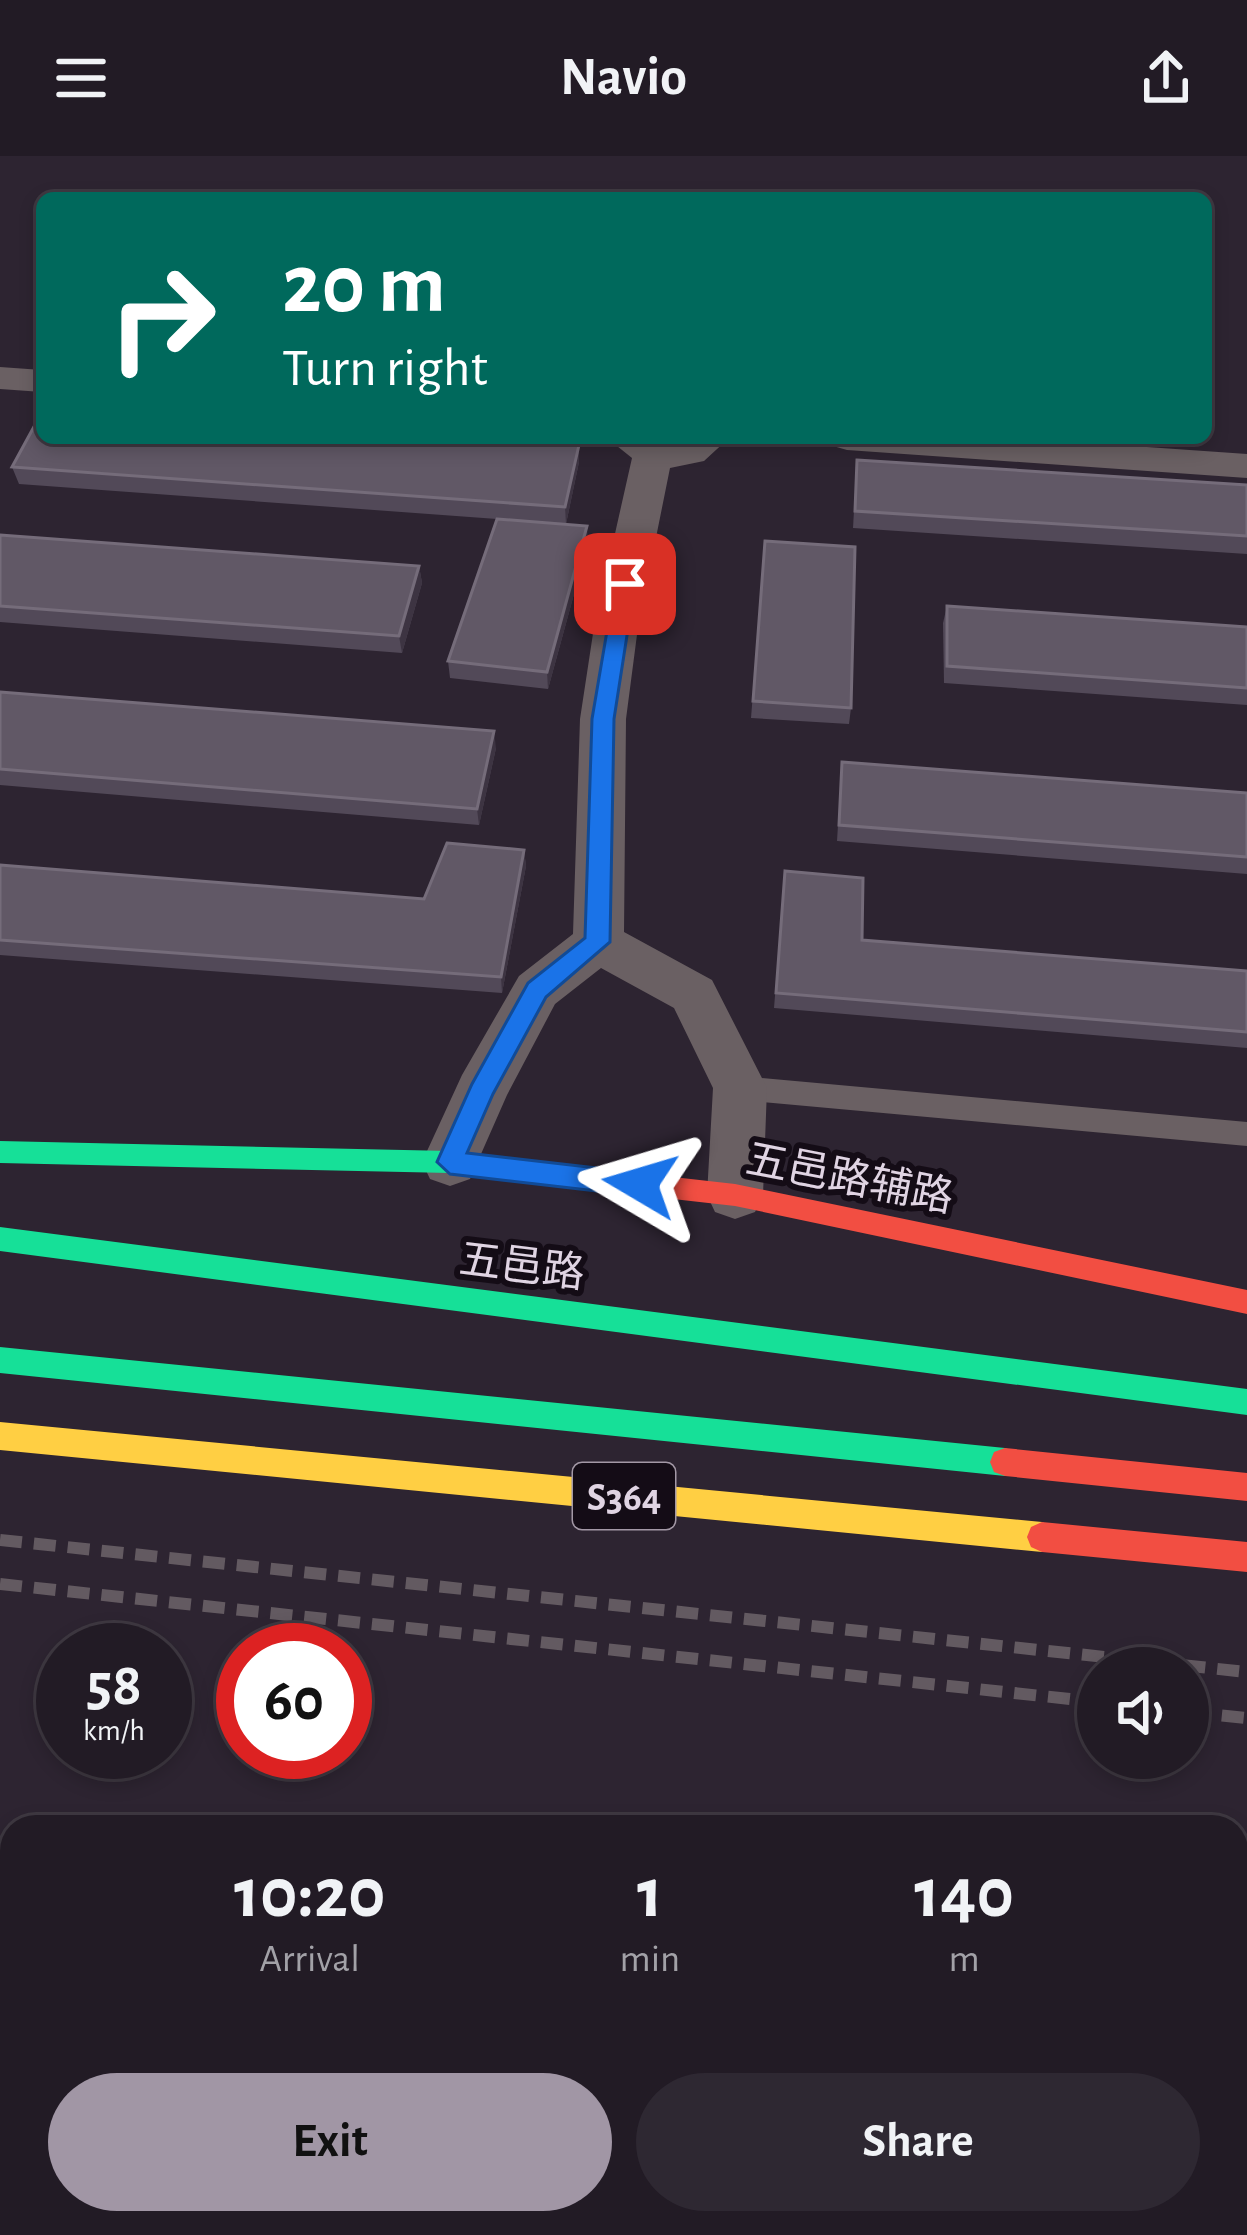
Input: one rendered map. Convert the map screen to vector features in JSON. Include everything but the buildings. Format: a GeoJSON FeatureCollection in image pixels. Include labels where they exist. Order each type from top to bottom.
{"type":"FeatureCollection","features":[{"type":"Feature","properties":{"kind":"main road","name":"五邑路辅路"},"geometry":{"type":"LineString","coordinates":[[0,1152],[450,1162],[735,1195],[1247,1302]]}},
{"type":"Feature","properties":{"kind":"main road","name":"五邑路"},"geometry":{"type":"LineString","coordinates":[[0,1239],[1247,1402]]}},
{"type":"Feature","properties":{"kind":"main road"},"geometry":{"type":"LineString","coordinates":[[0,1360],[1247,1487]]}},
{"type":"Feature","properties":{"kind":"main road","name":"S364"},"geometry":{"type":"LineString","coordinates":[[0,1436],[1247,1557]]}},
{"type":"Feature","properties":{"kind":"street"},"geometry":{"type":"LineString","coordinates":[[0,378],[36,381]]}},
{"type":"Feature","properties":{"kind":"street"},"geometry":{"type":"LineString","coordinates":[[598,942],[603,719],[639,447],[685,454],[700,444]]}},
{"type":"Feature","properties":{"kind":"street"},"geometry":{"type":"LineString","coordinates":[[933,444],[1247,466]]}},
{"type":"Feature","properties":{"kind":"street"},"geometry":{"type":"LineString","coordinates":[[598,942],[693,994],[740,1088],[735,1195]]}},
{"type":"Feature","properties":{"kind":"street"},"geometry":{"type":"LineString","coordinates":[[450,1162],[481,1091],[537,990],[598,942]]}},
{"type":"Feature","properties":{"kind":"lane"},"geometry":{"type":"LineString","coordinates":[[740,1088],[1247,1134]]}},
{"type":"Feature","properties":{"kind":"railway"},"geometry":{"type":"LineString","coordinates":[[0,1540],[1247,1672]]}},
{"type":"Feature","properties":{"kind":"railway"},"geometry":{"type":"LineString","coordinates":[[0,1584],[1077,1700]]}},
{"type":"Feature","properties":{"kind":"railway"},"geometry":{"type":"LineString","coordinates":[[1209,1714],[1247,1718]]}},
{"type":"Feature","properties":{"kind":"traffic: fast"},"geometry":{"type":"LineString","coordinates":[[0,1152],[450,1162],[611,1181]]}},
{"type":"Feature","properties":{"kind":"traffic: fast"},"geometry":{"type":"LineString","coordinates":[[0,1239],[1247,1402]]}},
{"type":"Feature","properties":{"kind":"traffic: fast"},"geometry":{"type":"LineString","coordinates":[[0,1360],[1005,1462]]}},
{"type":"Feature","properties":{"kind":"traffic: slow"},"geometry":{"type":"LineString","coordinates":[[0,1436],[1042,1537]]}},
{"type":"Feature","properties":{"kind":"traffic: jam"},"geometry":{"type":"LineString","coordinates":[[611,1181],[735,1195],[1247,1302]]}},
{"type":"Feature","properties":{"kind":"traffic: jam"},"geometry":{"type":"LineString","coordinates":[[1005,1462],[1247,1487]]}},
{"type":"Feature","properties":{"kind":"traffic: jam"},"geometry":{"type":"LineString","coordinates":[[1042,1537],[1247,1557]]}},
{"type":"Feature","properties":{"kind":"route"},"geometry":{"type":"LineString","coordinates":[[625,584],[603,719],[598,942],[537,990],[481,1091],[450,1162],[640,1184]]}}]}
